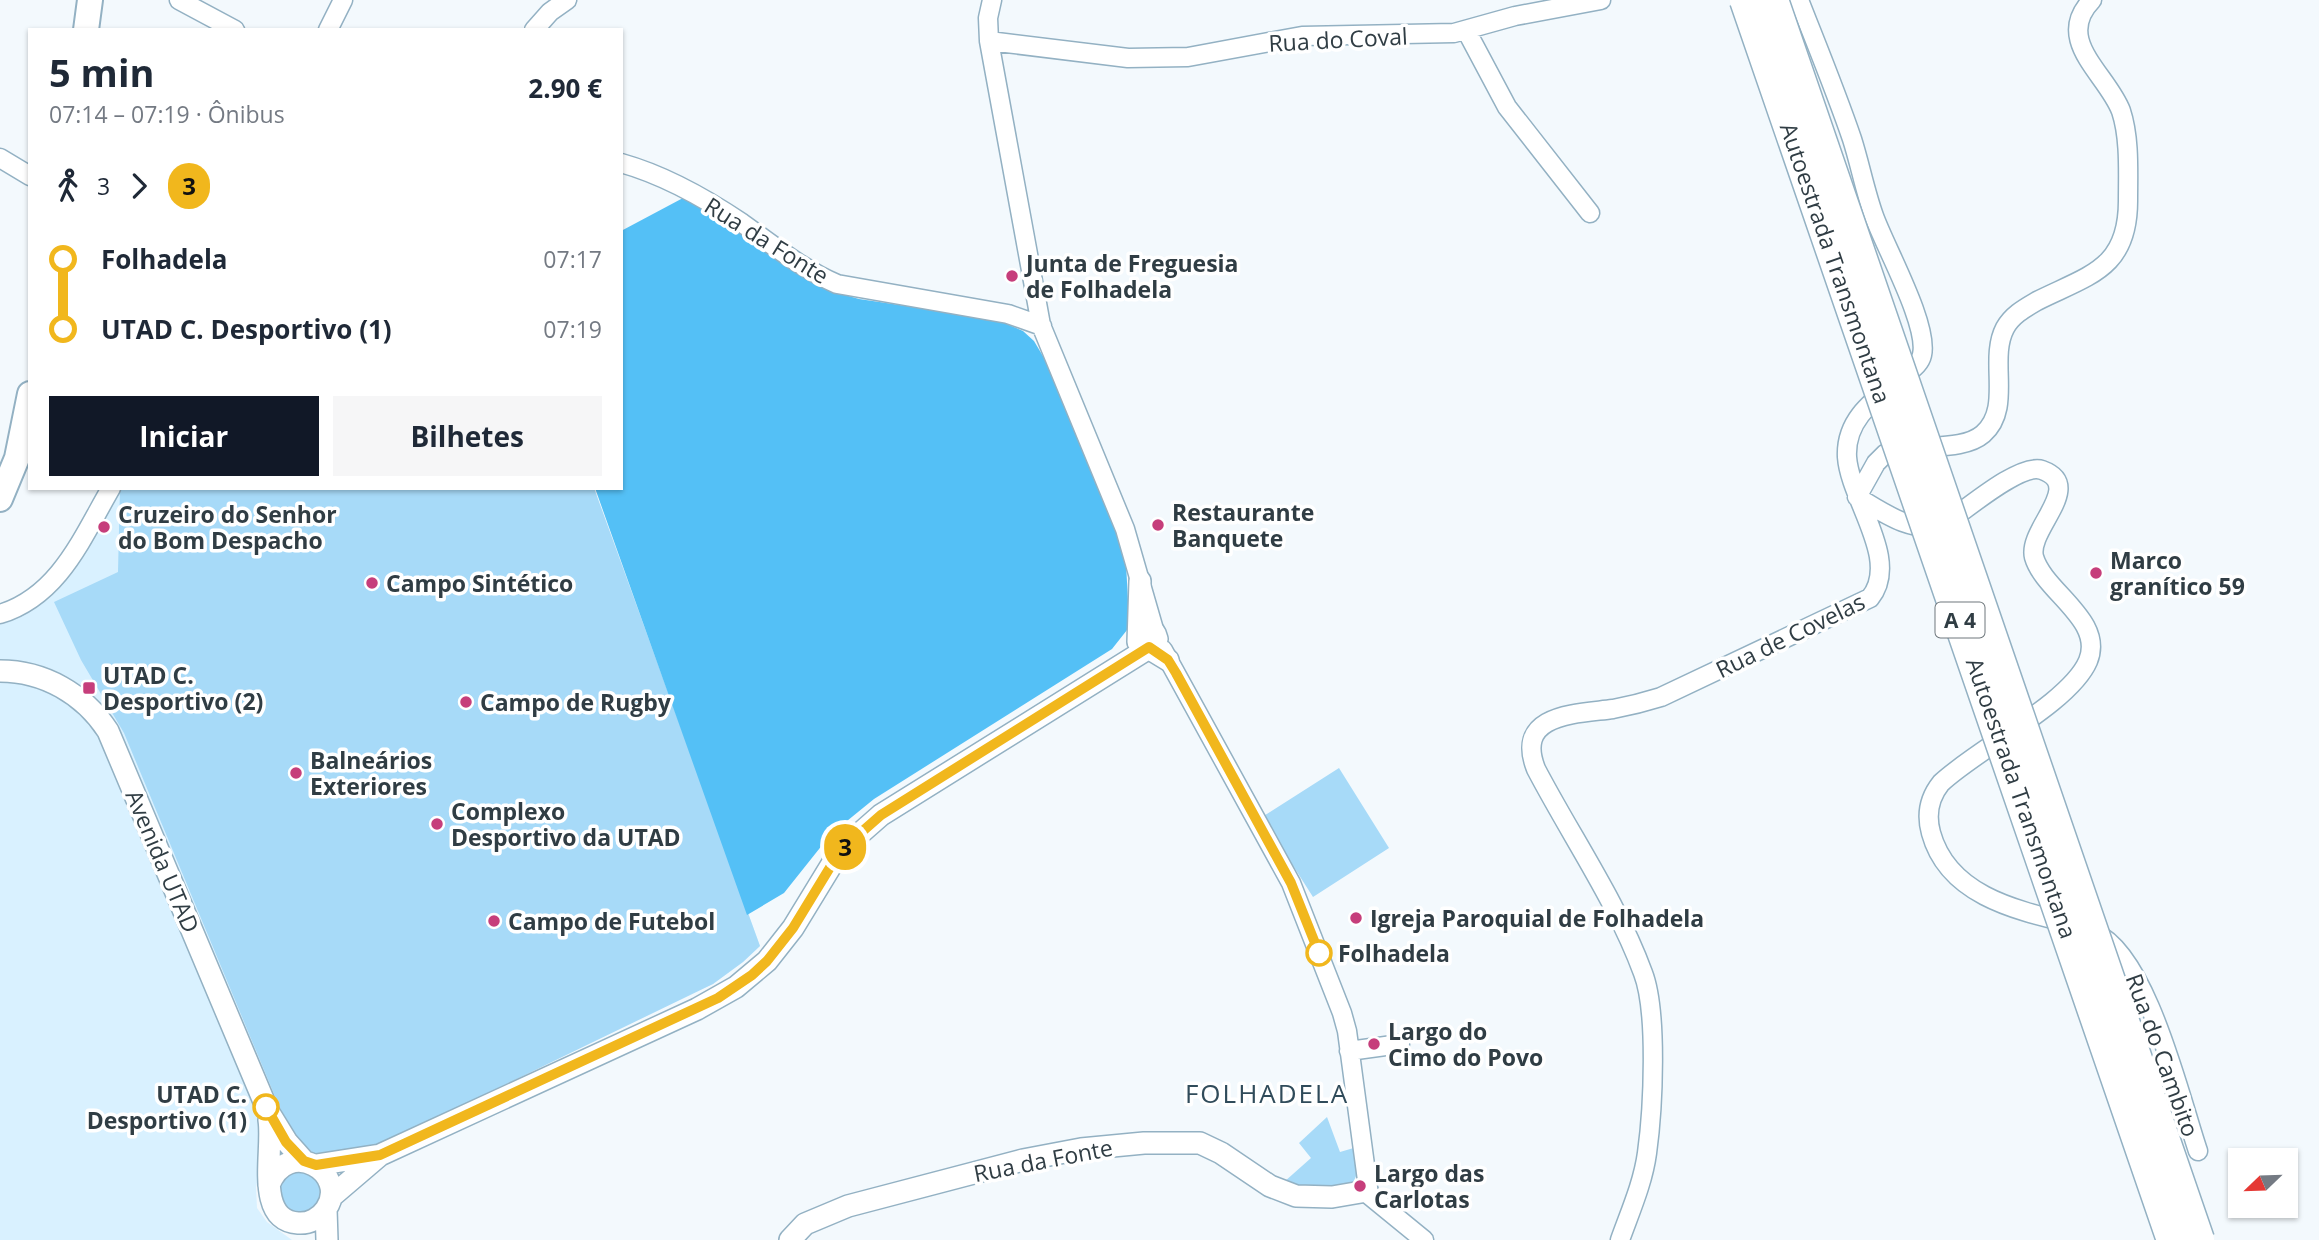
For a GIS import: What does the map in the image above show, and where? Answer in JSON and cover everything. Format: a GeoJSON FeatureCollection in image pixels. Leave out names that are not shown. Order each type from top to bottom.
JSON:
{"type":"FeatureCollection","features":[{"type":"Feature","properties":{"kind":"highway","name":"Autoestrada Transmontana"},"geometry":{"type":"LineString","coordinates":[[1745,0],[2173,1240]]}},
{"type":"Feature","properties":{"kind":"highway","name":"Autoestrada Transmontana"},"geometry":{"type":"LineString","coordinates":[[1772,0],[2198,1240]]}},
{"type":"Feature","properties":{"kind":"main road"},"geometry":{"type":"LineString","coordinates":[[86,28],[90,0]]}},
{"type":"Feature","properties":{"kind":"main road"},"geometry":{"type":"LineString","coordinates":[[0,499],[17,458],[28,404]]}},
{"type":"Feature","properties":{"kind":"street"},"geometry":{"type":"LineString","coordinates":[[179,0],[231,28]]}},
{"type":"Feature","properties":{"kind":"street"},"geometry":{"type":"LineString","coordinates":[[329,28],[343,0]]}},
{"type":"Feature","properties":{"kind":"street"},"geometry":{"type":"LineString","coordinates":[[536,28],[550,12],[567,0]]}},
{"type":"Feature","properties":{"kind":"street"},"geometry":{"type":"LineString","coordinates":[[992,0],[988,18],[989,41],[1042,326],[1125,529],[1140,581],[1150,638],[1168,660],[1291,883],[1319,953],[1344,1019],[1367,1191],[1371,1198],[1424,1240]]}},
{"type":"Feature","properties":{"kind":"street","name":"Rua do Coval"},"geometry":{"type":"LineString","coordinates":[[989,41],[1128,58],[1167,58],[1196,56],[1301,36],[1431,35],[1466,30],[1515,16],[1601,0]]}},
{"type":"Feature","properties":{"kind":"street","name":"Rua de Covelas"},"geometry":{"type":"LineString","coordinates":[[1620,1240],[1647,1153],[1653,1042],[1649,991],[1644,974],[1616,917],[1543,782],[1531,749],[1543,725],[1558,716],[1638,705],[1661,697],[1842,614],[1870,598],[1878,585],[1881,568],[1848,463],[1851,429],[1866,407],[1915,367],[1922,355],[1922,340],[1914,312],[1874,217],[1851,138],[1799,0]]}},
{"type":"Feature","properties":{"kind":"street"},"geometry":{"type":"LineString","coordinates":[[1857,497],[1876,463],[1885,454],[1966,442],[1983,434],[1996,415],[2000,343],[2010,321],[2031,305],[2101,270],[2118,250],[2128,209],[2125,131],[2118,105],[2079,42],[2080,20],[2092,0]]}},
{"type":"Feature","properties":{"kind":"street"},"geometry":{"type":"LineString","coordinates":[[1466,30],[1507,107],[1590,213]]}},
{"type":"Feature","properties":{"kind":"street"},"geometry":{"type":"LineString","coordinates":[[0,158],[28,175]]}},
{"type":"Feature","properties":{"kind":"street","name":"Rua da Fonte"},"geometry":{"type":"LineString","coordinates":[[623,164],[671,181],[740,222],[818,276],[837,284],[1008,314],[1042,326]]}},
{"type":"Feature","properties":{"kind":"street","name":"Rua do Cambito"},"geometry":{"type":"LineString","coordinates":[[1857,497],[1904,523],[1927,528],[1942,526],[2025,471],[2042,470],[2049,474],[2057,486],[2058,501],[2036,535],[2033,552],[2043,575],[2084,626],[2090,639],[2088,661],[2079,676],[2066,689],[1941,783],[1932,795],[1930,830],[1943,862],[1955,876],[1983,896],[2023,911],[2080,926],[2100,935],[2123,955],[2147,999],[2198,1151]]}},
{"type":"Feature","properties":{"kind":"street"},"geometry":{"type":"LineString","coordinates":[[0,614],[25,604],[51,585],[110,490]]}},
{"type":"Feature","properties":{"kind":"street"},"geometry":{"type":"LineString","coordinates":[[285,1220],[303,1223],[320,1216],[328,1203],[380,1155],[698,1009],[736,987],[780,946],[840,851],[866,827],[904,798],[1128,659],[1150,638]]}},
{"type":"Feature","properties":{"kind":"street","name":"Avenida UTAD"},"geometry":{"type":"LineString","coordinates":[[0,671],[24,673],[59,684],[80,699],[108,731],[268,1111],[286,1142],[328,1179],[328,1203]]}},
{"type":"Feature","properties":{"kind":"street"},"geometry":{"type":"LineString","coordinates":[[1349,1051],[1400,1044]]}},
{"type":"Feature","properties":{"kind":"street","name":"Avenida UTAD"},"geometry":{"type":"LineString","coordinates":[[268,1111],[271,1205],[304,1240]]}},
{"type":"Feature","properties":{"kind":"street","name":"Rua da Fonte"},"geometry":{"type":"LineString","coordinates":[[790,1240],[806,1224],[848,1206],[1023,1160],[1081,1149],[1131,1144],[1200,1143],[1221,1153],[1270,1186],[1296,1196],[1332,1197],[1367,1191]]}},
{"type":"Feature","properties":{"kind":"street"},"geometry":{"type":"LineString","coordinates":[[269,1185],[278,1169],[295,1161],[310,1163],[380,1155]]}},
{"type":"Feature","properties":{"kind":"street"},"geometry":{"type":"LineString","coordinates":[[327,1240],[328,1203]]}},
{"type":"Feature","properties":{"kind":"shaded area"},"geometry":{"type":"Polygon","coordinates":[[[683,198],[735,228],[796,273],[828,290],[859,299],[995,319],[1023,331],[1034,341],[1050,368],[1111,512],[1126,564],[1129,618],[1127,630],[1112,649],[874,799],[831,834],[784,893],[747,915],[596,490],[623,490],[623,230],[683,198]]]}},
{"type":"Feature","properties":{"kind":"shaded area","name":"Complexo Desportivo da UTAD"},"geometry":{"type":"Polygon","coordinates":[[[114,490],[595,490],[760,946],[713,984],[317,1157],[296,1137],[266,1151],[256,1187],[257,1208],[267,1222],[292,1240],[0,1240],[0,618],[24,609],[114,490]]]}},
{"type":"Feature","properties":{"kind":"shaded area","name":"Complexo Desportivo da UTAD"},"geometry":{"type":"Polygon","coordinates":[[[120,490],[595,490],[760,946],[713,984],[370,1150],[317,1157],[296,1136],[279,1106],[124,733],[81,660],[54,602],[118,572],[120,490]]]}},
{"type":"Feature","properties":{"kind":"shaded area"},"geometry":{"type":"Polygon","coordinates":[[[1339,768],[1389,848],[1313,897],[1262,817],[1339,768]]]}},
{"type":"Feature","properties":{"kind":"shaded area"},"geometry":{"type":"Polygon","coordinates":[[[1327,1117],[1340,1152],[1357,1147],[1357,1174],[1352,1185],[1318,1192],[1284,1182],[1311,1158],[1299,1143],[1327,1117]]]}},
{"type":"Feature","properties":{"kind":"shaded area"},"geometry":{"type":"Polygon","coordinates":[[[300,1171],[315,1177],[321,1192],[315,1207],[300,1213],[285,1207],[279,1192],[285,1177],[300,1171]]]}},
{"type":"Feature","properties":{"kind":"bus line","name":"3"},"geometry":{"type":"LineString","coordinates":[[266,1107],[286,1142],[304,1161],[316,1165],[380,1155],[698,1009],[736,987],[767,961],[793,928],[840,851],[881,815],[904,798],[1149,647],[1168,660],[1176,673],[1291,883],[1319,953]]}},
{"type":"Feature","properties":{"kind":"place","name":"Junta de Freguesia de Folhadela"},"geometry":{"type":"Point","coordinates":[1012,276]}},
{"type":"Feature","properties":{"kind":"place","name":"Restaurante Banquete"},"geometry":{"type":"Point","coordinates":[1158,525]}},
{"type":"Feature","properties":{"kind":"place","name":"Cruzeiro do Senhor do Bom Despacho"},"geometry":{"type":"Point","coordinates":[104,527]}},
{"type":"Feature","properties":{"kind":"place","name":"Marco granítico 59"},"geometry":{"type":"Point","coordinates":[2096,573]}},
{"type":"Feature","properties":{"kind":"place","name":"Campo Sintético"},"geometry":{"type":"Point","coordinates":[372,583]}},
{"type":"Feature","properties":{"kind":"place","name":"UTAD C. Desportivo (2)"},"geometry":{"type":"Point","coordinates":[89,688]}},
{"type":"Feature","properties":{"kind":"place","name":"Campo de Rugby"},"geometry":{"type":"Point","coordinates":[466,702]}},
{"type":"Feature","properties":{"kind":"place","name":"Balneários Exteriores"},"geometry":{"type":"Point","coordinates":[296,773]}},
{"type":"Feature","properties":{"kind":"place","name":"Complexo Desportivo da UTAD"},"geometry":{"type":"Point","coordinates":[437,824]}},
{"type":"Feature","properties":{"kind":"place","name":"Igreja Paroquial de Folhadela"},"geometry":{"type":"Point","coordinates":[1356,918]}},
{"type":"Feature","properties":{"kind":"place","name":"Campo de Futebol"},"geometry":{"type":"Point","coordinates":[494,921]}},
{"type":"Feature","properties":{"kind":"place","name":"Folhadela"},"geometry":{"type":"Point","coordinates":[1319,953]}},
{"type":"Feature","properties":{"kind":"place","name":"Largo do Cimo do Povo"},"geometry":{"type":"Point","coordinates":[1374,1044]}},
{"type":"Feature","properties":{"kind":"place","name":"UTAD C. Desportivo (1)"},"geometry":{"type":"Point","coordinates":[266,1107]}},
{"type":"Feature","properties":{"kind":"place","name":"Largo das Carlotas"},"geometry":{"type":"Point","coordinates":[1360,1186]}},
{"type":"Feature","properties":{"kind":"district","name":"FOLHADELA"},"geometry":{"type":"Point","coordinates":[1267,1093]}}]}
